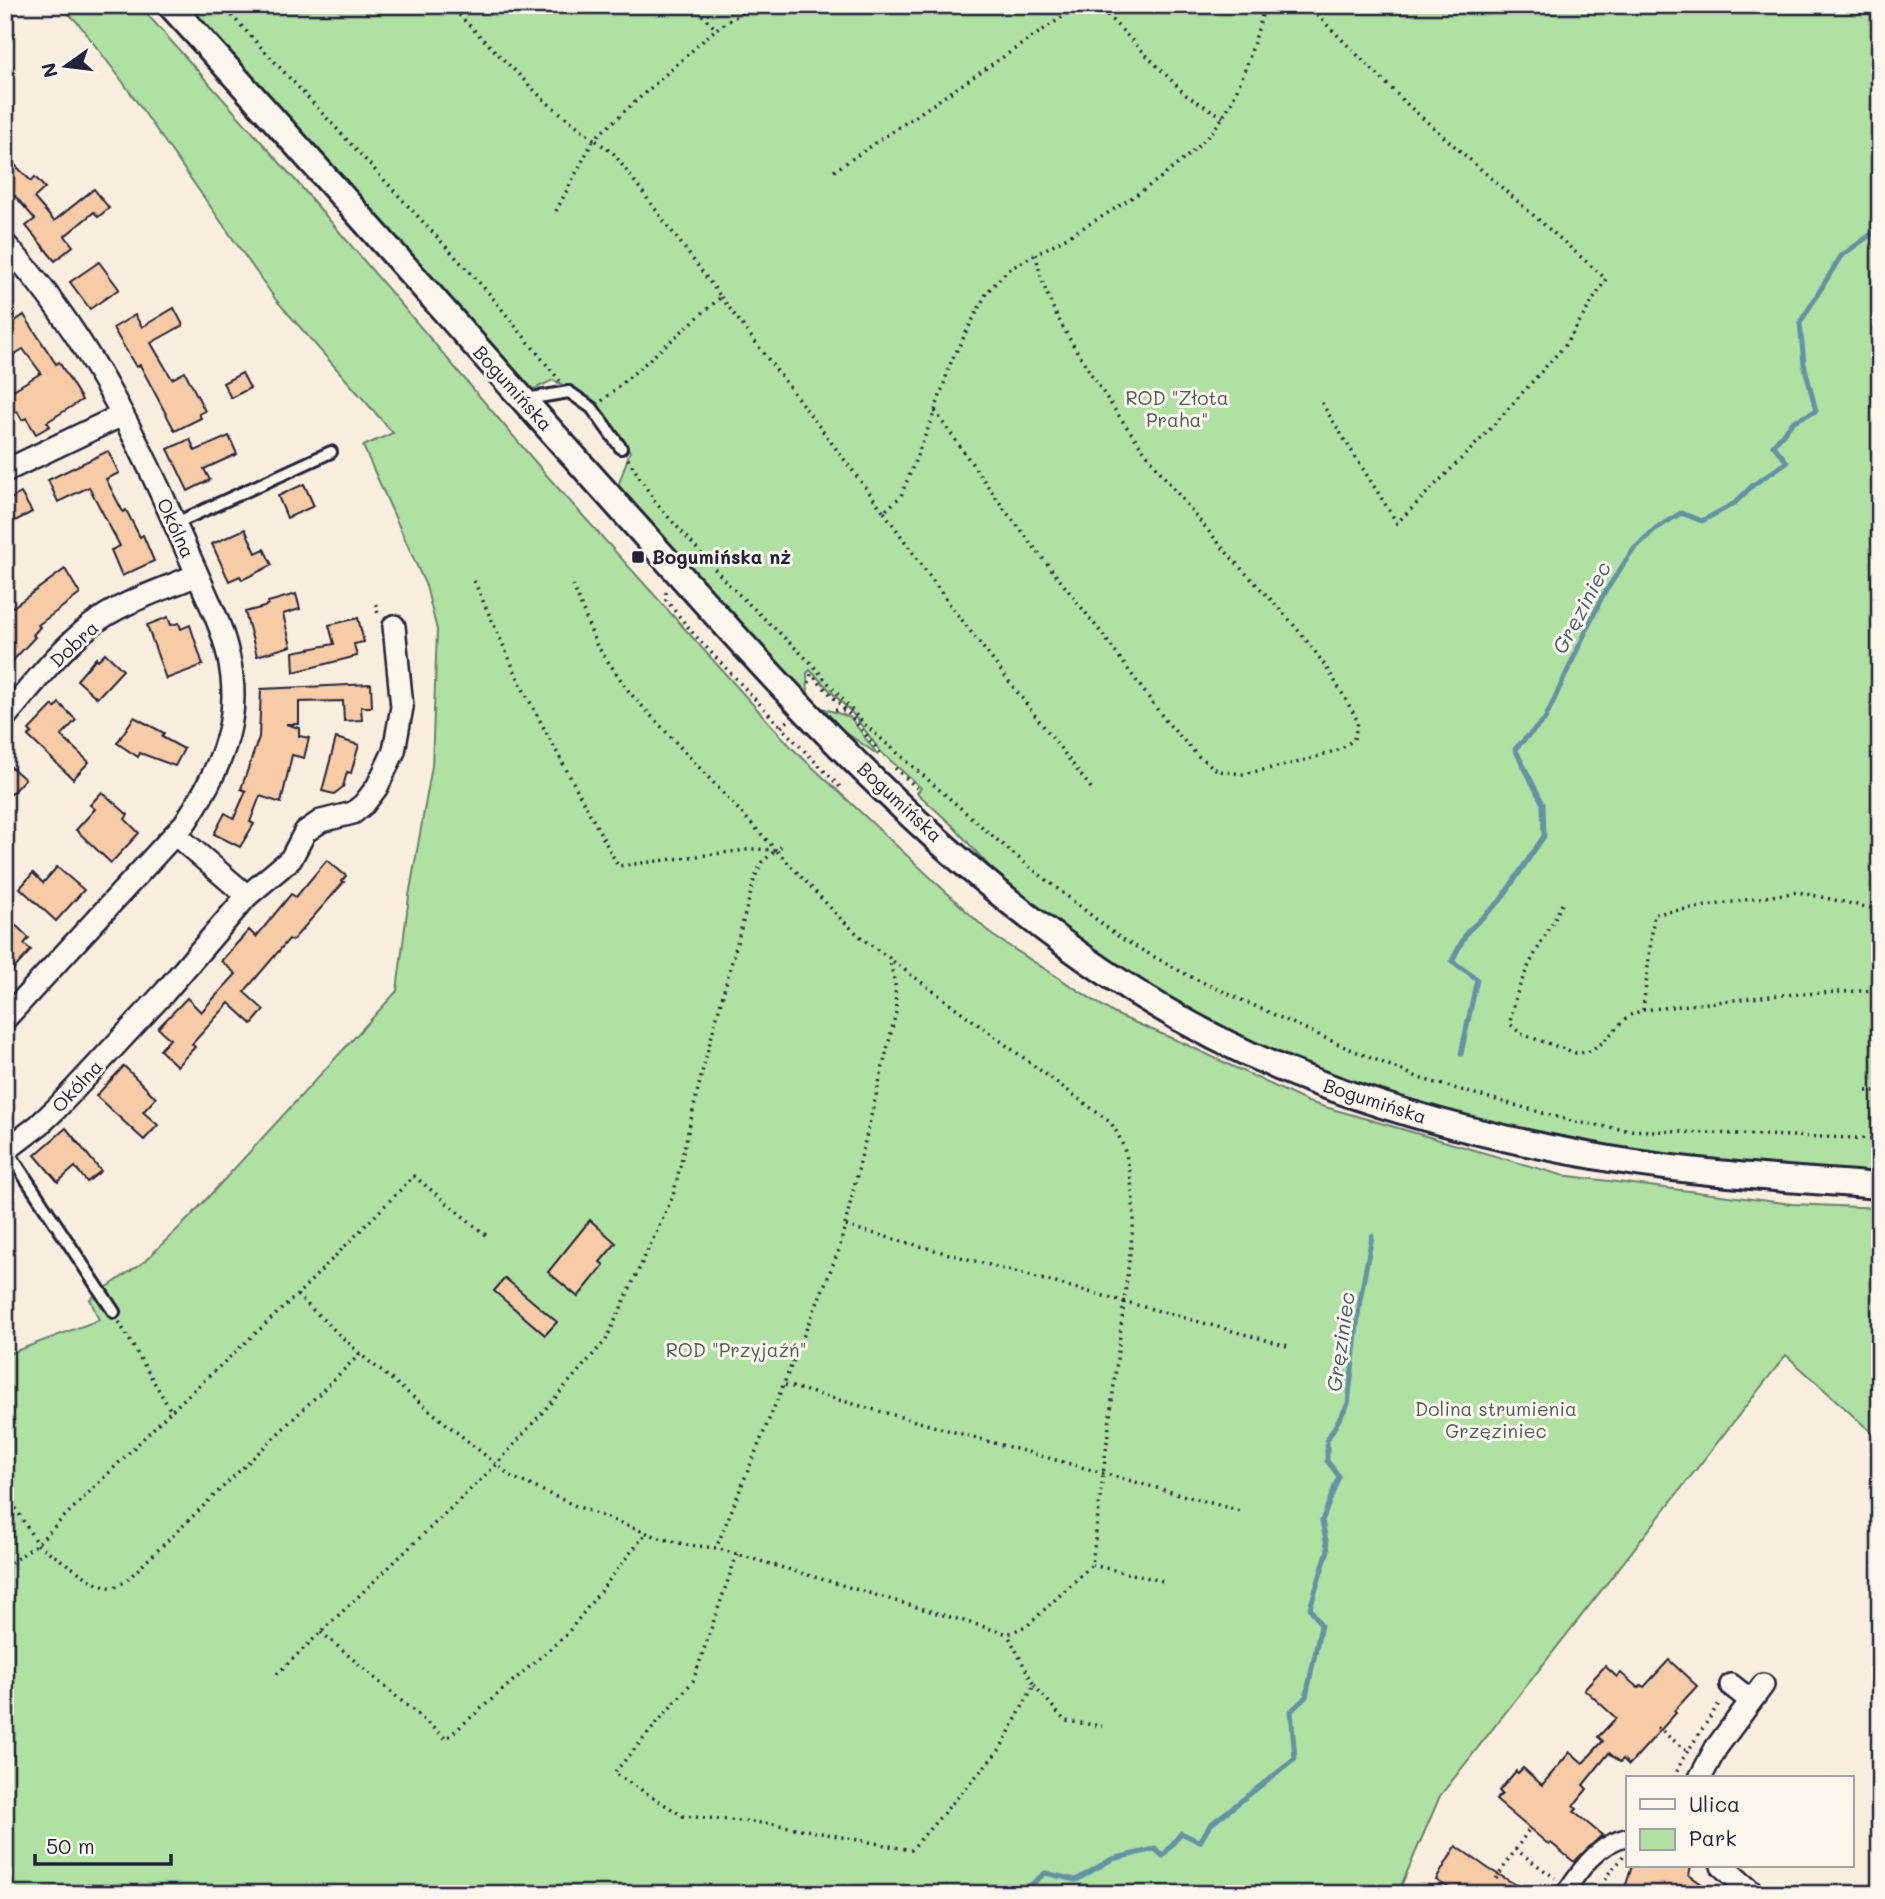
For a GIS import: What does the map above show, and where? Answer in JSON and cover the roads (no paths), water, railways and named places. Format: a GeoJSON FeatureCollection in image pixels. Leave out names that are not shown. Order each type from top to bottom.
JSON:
{"type":"FeatureCollection","features":[{"type":"Feature","properties":{"kind":"street","name":"Bogumińska"},"geometry":{"type":"LineString","coordinates":[[170,5],[771,675],[880,784],[1015,905],[1069,947],[1156,1005],[1215,1037],[1293,1074],[1376,1103],[1499,1137],[1612,1160],[1880,1186]]}},
{"type":"Feature","properties":{"kind":"street","name":"Okólna"},"geometry":{"type":"LineString","coordinates":[[5,244],[41,284],[78,335],[122,415],[197,575],[230,656],[234,708],[218,765],[197,806],[176,835],[5,1018]]}},
{"type":"Feature","properties":{"kind":"street"},"geometry":{"type":"LineString","coordinates":[[5,471],[122,415]]}},
{"type":"Feature","properties":{"kind":"street","name":"Dobra"},"geometry":{"type":"LineString","coordinates":[[5,717],[64,650],[91,625],[123,607],[197,575]]}},
{"type":"Feature","properties":{"kind":"street","name":"Okólna"},"geometry":{"type":"LineString","coordinates":[[6,1151],[57,1108],[164,993],[247,896],[291,859],[306,832],[321,821],[353,813],[369,799],[385,774],[398,737],[402,707],[394,626]]}},
{"type":"Feature","properties":{"kind":"street"},"geometry":{"type":"LineString","coordinates":[[176,835],[247,896]]}},
{"type":"Feature","properties":{"kind":"street"},"geometry":{"type":"LineString","coordinates":[[1704,1771],[1716,1748],[1756,1693],[1732,1686]]}},
{"type":"Feature","properties":{"kind":"street"},"geometry":{"type":"LineString","coordinates":[[1566,1890],[1599,1851],[1616,1840],[1626,1838]]}},
{"type":"Feature","properties":{"kind":"street"},"geometry":{"type":"LineString","coordinates":[[1724,1868],[1754,1894]]}},
{"type":"Feature","properties":{"kind":"lane"},"geometry":{"type":"LineString","coordinates":[[523,400],[569,392],[592,408],[621,448]]}},
{"type":"Feature","properties":{"kind":"lane"},"geometry":{"type":"LineString","coordinates":[[174,524],[331,452]]}},
{"type":"Feature","properties":{"kind":"lane"},"geometry":{"type":"LineString","coordinates":[[6,1151],[114,1312]]}},
{"type":"Feature","properties":{"kind":"waterway","name":"Gręziniec"},"geometry":{"type":"LineString","coordinates":[[1461,1054],[1477,979],[1452,961],[1467,932],[1500,901],[1544,836],[1543,804],[1515,749],[1545,719],[1602,597],[1632,551],[1655,529],[1681,513],[1702,521],[1735,503],[1753,485],[1787,462],[1773,445],[1794,421],[1816,411],[1804,364],[1800,323],[1841,256],[1880,228]]}},
{"type":"Feature","properties":{"kind":"waterway","name":"Gręziniec"},"geometry":{"type":"LineString","coordinates":[[1020,1894],[1045,1873],[1076,1880],[1112,1859],[1155,1849],[1163,1856],[1181,1833],[1200,1842],[1210,1825],[1295,1759],[1291,1711],[1306,1697],[1321,1625],[1310,1608],[1328,1550],[1322,1521],[1339,1476],[1327,1461],[1327,1440],[1348,1404],[1360,1300],[1372,1236]]}},
{"type":"Feature","properties":{"kind":"place","name":"Bogumińska nż"},"geometry":{"type":"Point","coordinates":[638,557]}},
{"type":"Feature","properties":{"kind":"park label","name":"ROD \"Złota Praha\""},"geometry":{"type":"Point","coordinates":[1177,409]}},
{"type":"Feature","properties":{"kind":"park label","name":"ROD \"Przyjaźń\""},"geometry":{"type":"Point","coordinates":[736,1350]}},
{"type":"Feature","properties":{"kind":"park label","name":"Dolina strumienia Grzęziniec"},"geometry":{"type":"Point","coordinates":[1496,1420]}}]}
